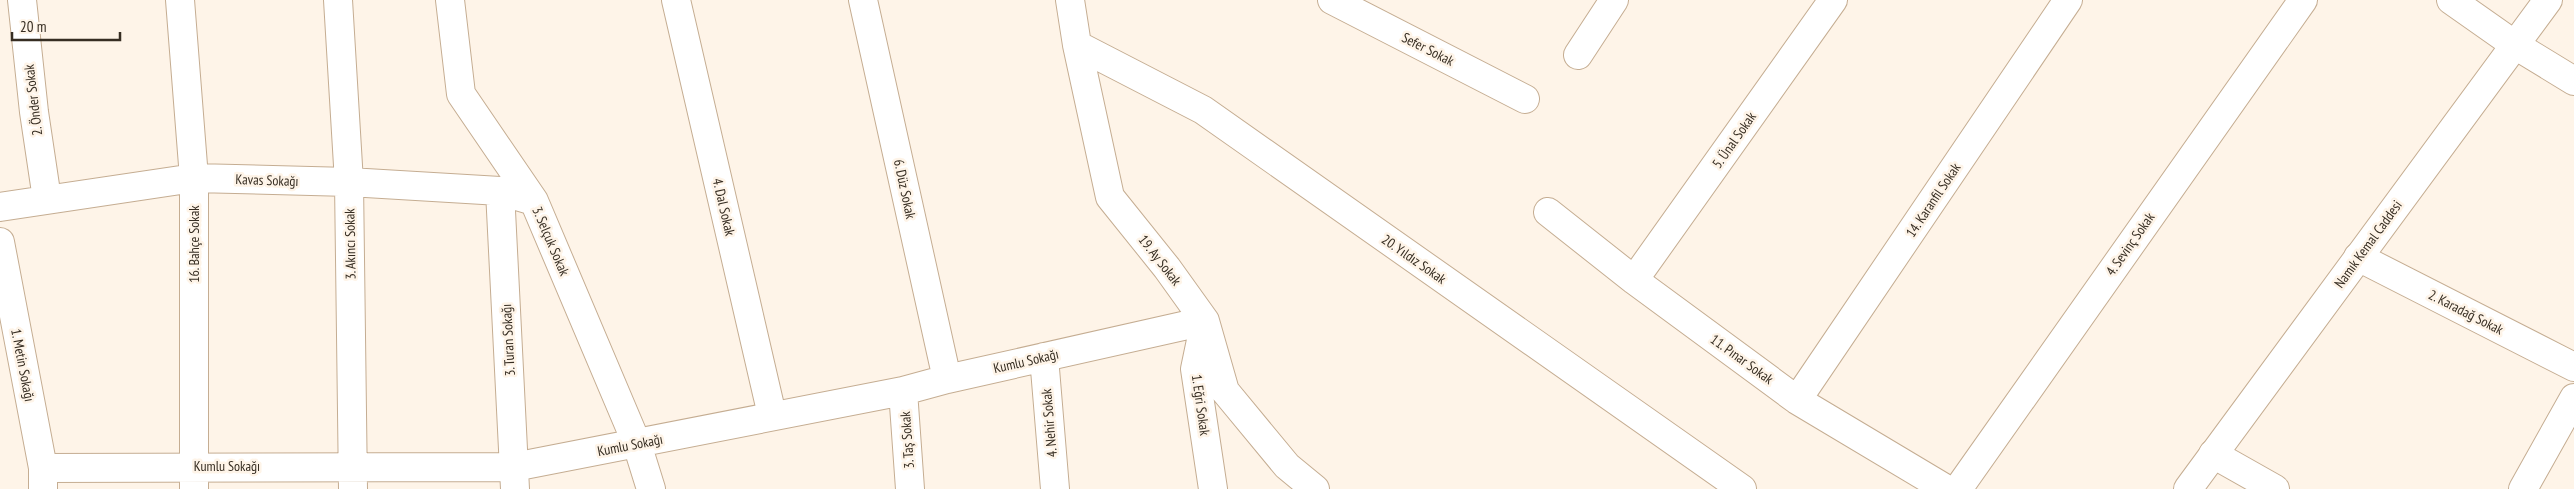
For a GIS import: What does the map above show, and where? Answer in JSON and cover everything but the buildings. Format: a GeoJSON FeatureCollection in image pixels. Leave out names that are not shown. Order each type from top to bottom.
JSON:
{"type":"FeatureCollection","features":[{"type":"Feature","properties":{"kind":"street","name":"2. Önder Sokak"},"geometry":{"type":"LineString","coordinates":[[22,0],[34,112],[47,199]]}},
{"type":"Feature","properties":{"kind":"street","name":"16. Bahçe Sokak"},"geometry":{"type":"LineString","coordinates":[[180,0],[194,178],[193,478]]}},
{"type":"Feature","properties":{"kind":"street","name":"3. Akıncı Sokak"},"geometry":{"type":"LineString","coordinates":[[338,0],[349,182],[353,478]]}},
{"type":"Feature","properties":{"kind":"street","name":"3. Selçuk Sokak"},"geometry":{"type":"LineString","coordinates":[[450,0],[460,94],[534,201],[637,444],[651,489]]}},
{"type":"Feature","properties":{"kind":"street","name":"4. Dal Sokak"},"geometry":{"type":"LineString","coordinates":[[676,0],[772,415]]}},
{"type":"Feature","properties":{"kind":"street","name":"6. Düz Sokak"},"geometry":{"type":"LineString","coordinates":[[864,0],[947,379]]}},
{"type":"Feature","properties":{"kind":"street","name":"19. Ay Sokak"},"geometry":{"type":"LineString","coordinates":[[1070,0],[1077,45],[1110,197],[1167,268],[1205,321],[1225,391],[1287,466],[1315,489]]}},
{"type":"Feature","properties":{"kind":"street","name":"Sefer Sokak"},"geometry":{"type":"LineString","coordinates":[[1332,0],[1525,99]]}},
{"type":"Feature","properties":{"kind":"street"},"geometry":{"type":"LineString","coordinates":[[1578,55],[1614,0]]}},
{"type":"Feature","properties":{"kind":"street","name":"5. Ünal Sokak"},"geometry":{"type":"LineString","coordinates":[[1634,280],[1833,0]]}},
{"type":"Feature","properties":{"kind":"street","name":"14. Karanfil Sokak"},"geometry":{"type":"LineString","coordinates":[[1798,400],[2068,0]]}},
{"type":"Feature","properties":{"kind":"street","name":"4. Sevinç Sokak"},"geometry":{"type":"LineString","coordinates":[[1958,489],[2303,0]]}},
{"type":"Feature","properties":{"kind":"street"},"geometry":{"type":"LineString","coordinates":[[2451,0],[2515,45],[2574,80]]}},
{"type":"Feature","properties":{"kind":"street","name":"Namık Kemal Caddesi"},"geometry":{"type":"LineString","coordinates":[[2188,489],[2548,0]]}},
{"type":"Feature","properties":{"kind":"street","name":"20. Yıldız Sokak"},"geometry":{"type":"LineString","coordinates":[[1077,45],[1204,110],[1742,489]]}},
{"type":"Feature","properties":{"kind":"street","name":"Kavas Sokağı"},"geometry":{"type":"LineString","coordinates":[[0,207],[194,178],[349,182],[500,190],[534,201]]}},
{"type":"Feature","properties":{"kind":"street","name":"3. Turan Sokağı"},"geometry":{"type":"LineString","coordinates":[[500,190],[515,478]]}},
{"type":"Feature","properties":{"kind":"street","name":"11. Pınar Sokak"},"geometry":{"type":"LineString","coordinates":[[1548,212],[1634,280],[1798,400],[1946,489]]}},
{"type":"Feature","properties":{"kind":"street","name":"1. Metin Sokağı"},"geometry":{"type":"LineString","coordinates":[[0,242],[43,479]]}},
{"type":"Feature","properties":{"kind":"street","name":"2. Karadağ Sokak"},"geometry":{"type":"LineString","coordinates":[[2358,257],[2574,367]]}},
{"type":"Feature","properties":{"kind":"street","name":"Kumlu Sokağı"},"geometry":{"type":"LineString","coordinates":[[43,479],[515,478],[637,444],[772,415],[903,391],[1044,356],[1205,321]]}},
{"type":"Feature","properties":{"kind":"street","name":"1. Eğri Sokak"},"geometry":{"type":"LineString","coordinates":[[1205,321],[1195,369],[1213,489]]}},
{"type":"Feature","properties":{"kind":"street","name":"4. Nehir Sokak"},"geometry":{"type":"LineString","coordinates":[[1044,356],[1055,489]]}},
{"type":"Feature","properties":{"kind":"street","name":"3. Taş Sokak"},"geometry":{"type":"LineString","coordinates":[[903,391],[910,489]]}},
{"type":"Feature","properties":{"kind":"street"},"geometry":{"type":"LineString","coordinates":[[2522,489],[2574,398]]}},
{"type":"Feature","properties":{"kind":"street"},"geometry":{"type":"LineString","coordinates":[[2214,454],[2275,489]]}}]}
